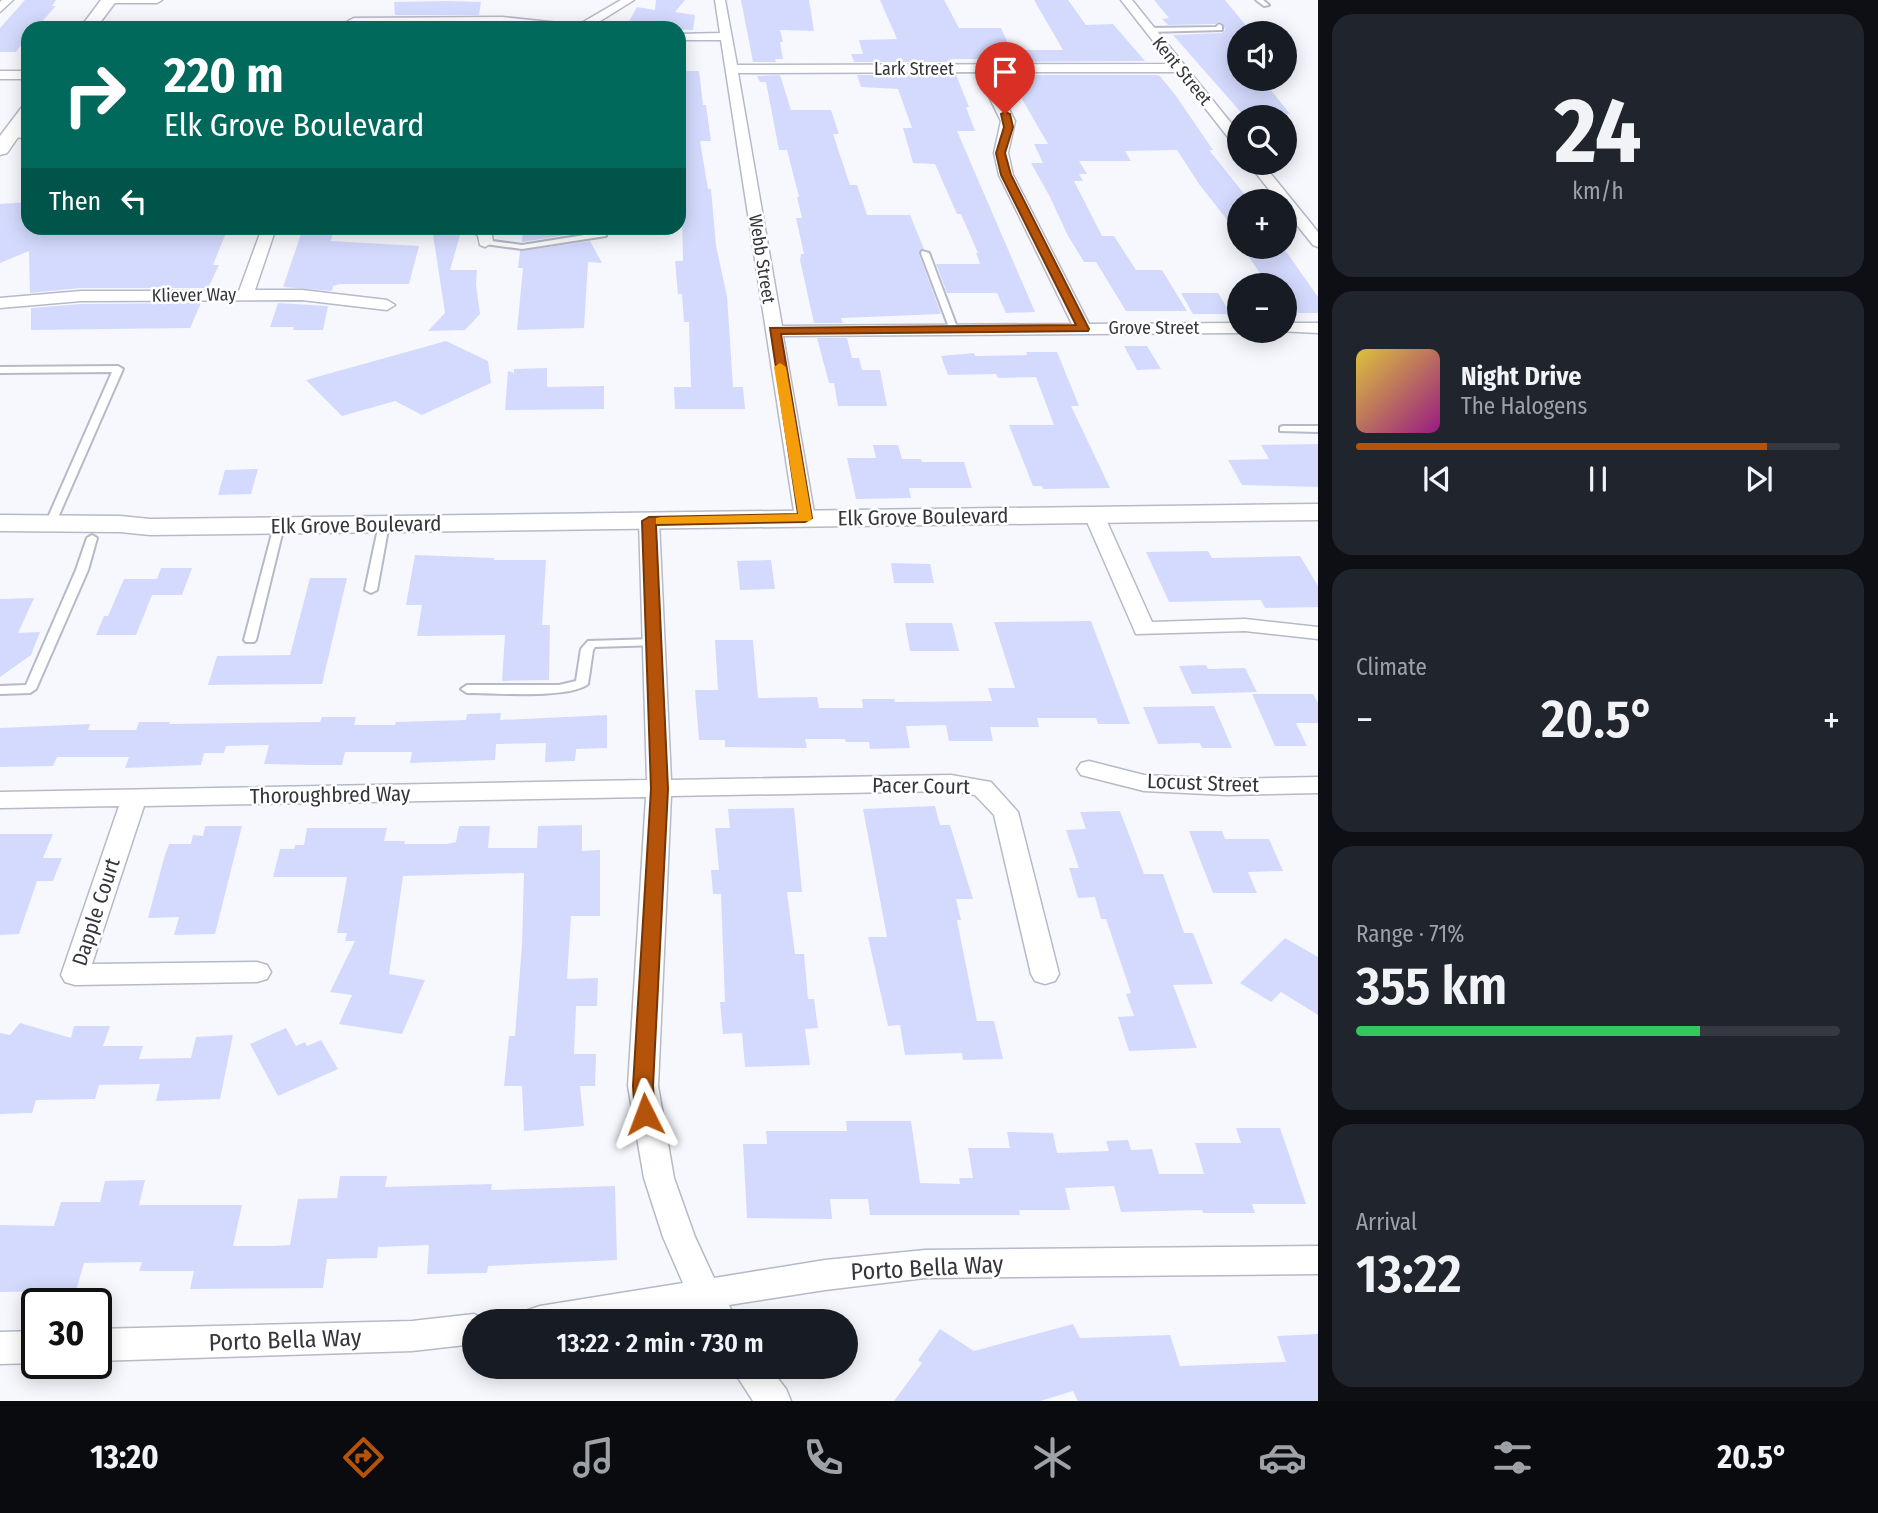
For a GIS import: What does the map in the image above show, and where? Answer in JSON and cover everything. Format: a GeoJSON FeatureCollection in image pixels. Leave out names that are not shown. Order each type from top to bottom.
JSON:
{"type":"FeatureCollection","features":[{"type":"Feature","properties":{"kind":"main road"},"geometry":{"type":"LineString","coordinates":[[93,21],[109,0]]}},
{"type":"Feature","properties":{"kind":"main road","name":"Elk Grove Boulevard"},"geometry":{"type":"LineString","coordinates":[[0,523],[51,522],[150,527],[279,526],[1318,512]]}},
{"type":"Feature","properties":{"kind":"main road","name":"Elk Grove Boulevard"},"geometry":{"type":"LineString","coordinates":[[0,540],[92,538],[150,527]]}},
{"type":"Feature","properties":{"kind":"street"},"geometry":{"type":"LineString","coordinates":[[0,9],[8,0]]}},
{"type":"Feature","properties":{"kind":"street"},"geometry":{"type":"LineString","coordinates":[[109,0],[157,0]]}},
{"type":"Feature","properties":{"kind":"street"},"geometry":{"type":"LineString","coordinates":[[593,21],[629,0]]}},
{"type":"Feature","properties":{"kind":"street","name":"Webb Street"},"geometry":{"type":"LineString","coordinates":[[720,0],[805,518]]}},
{"type":"Feature","properties":{"kind":"street","name":"Kent Street"},"geometry":{"type":"LineString","coordinates":[[1126,0],[1227,127]]}},
{"type":"Feature","properties":{"kind":"street"},"geometry":{"type":"LineString","coordinates":[[355,21],[511,21]]}},
{"type":"Feature","properties":{"kind":"street"},"geometry":{"type":"LineString","coordinates":[[686,37],[726,36]]}},
{"type":"Feature","properties":{"kind":"street","name":"Lark Street"},"geometry":{"type":"LineString","coordinates":[[731,69],[1180,68]]}},
{"type":"Feature","properties":{"kind":"street"},"geometry":{"type":"LineString","coordinates":[[982,69],[1008,121],[1000,153],[1006,175],[1083,329]]}},
{"type":"Feature","properties":{"kind":"street"},"geometry":{"type":"LineString","coordinates":[[0,75],[21,75]]}},
{"type":"Feature","properties":{"kind":"street"},"geometry":{"type":"LineString","coordinates":[[1266,175],[1312,227],[1318,242]]}},
{"type":"Feature","properties":{"kind":"street"},"geometry":{"type":"LineString","coordinates":[[246,294],[267,235]]}},
{"type":"Feature","properties":{"kind":"street"},"geometry":{"type":"LineString","coordinates":[[485,235],[485,242]]}},
{"type":"Feature","properties":{"kind":"street","name":"Kliever Way"},"geometry":{"type":"LineString","coordinates":[[0,303],[81,296],[246,294],[302,295],[387,305]]}},
{"type":"Feature","properties":{"kind":"street","name":"Grove Street"},"geometry":{"type":"LineString","coordinates":[[774,331],[1227,328]]}},
{"type":"Feature","properties":{"kind":"street"},"geometry":{"type":"LineString","coordinates":[[1297,328],[1318,328]]}},
{"type":"Feature","properties":{"kind":"street"},"geometry":{"type":"LineString","coordinates":[[1094,515],[1144,629],[1245,625],[1318,633]]}},
{"type":"Feature","properties":{"kind":"street"},"geometry":{"type":"LineString","coordinates":[[649,521],[659,789],[643,1086],[645,1114],[656,1172],[676,1232],[712,1308]]}},
{"type":"Feature","properties":{"kind":"street","name":"Locust Street"},"geometry":{"type":"LineString","coordinates":[[1089,769],[1144,783],[1227,787],[1318,785]]}},
{"type":"Feature","properties":{"kind":"street","name":"Pacer Court"},"geometry":{"type":"LineString","coordinates":[[659,789],[951,783],[982,788],[1006,812],[1045,974]]}},
{"type":"Feature","properties":{"kind":"street","name":"Thoroughbred Way"},"geometry":{"type":"LineString","coordinates":[[0,800],[659,789]]}},
{"type":"Feature","properties":{"kind":"street","name":"Dapple Court"},"geometry":{"type":"LineString","coordinates":[[134,798],[75,975],[257,972]]}},
{"type":"Feature","properties":{"kind":"street","name":"Porto Bella Way"},"geometry":{"type":"LineString","coordinates":[[712,1308],[825,1275],[925,1264],[1318,1260]]}},
{"type":"Feature","properties":{"kind":"street","name":"Porto Bella Way"},"geometry":{"type":"LineString","coordinates":[[112,1345],[412,1336],[462,1330]]}},
{"type":"Feature","properties":{"kind":"street"},"geometry":{"type":"LineString","coordinates":[[0,1348],[21,1347]]}},
{"type":"Feature","properties":{"kind":"street"},"geometry":{"type":"LineString","coordinates":[[757,1379],[774,1401]]}},
{"type":"Feature","properties":{"kind":"lane"},"geometry":{"type":"LineString","coordinates":[[1259,0],[1266,5]]}},
{"type":"Feature","properties":{"kind":"lane"},"geometry":{"type":"LineString","coordinates":[[1149,30],[1220,29],[1219,26]]}},
{"type":"Feature","properties":{"kind":"lane"},"geometry":{"type":"LineString","coordinates":[[485,242],[522,247],[597,235]]}},
{"type":"Feature","properties":{"kind":"lane"},"geometry":{"type":"LineString","coordinates":[[925,253],[954,330]]}},
{"type":"Feature","properties":{"kind":"lane"},"geometry":{"type":"LineString","coordinates":[[0,370],[118,369],[51,522]]}},
{"type":"Feature","properties":{"kind":"lane"},"geometry":{"type":"LineString","coordinates":[[1283,429],[1318,429]]}},
{"type":"Feature","properties":{"kind":"lane"},"geometry":{"type":"LineString","coordinates":[[371,590],[384,524]]}},
{"type":"Feature","properties":{"kind":"lane"},"geometry":{"type":"LineString","coordinates":[[250,640],[279,526]]}},
{"type":"Feature","properties":{"kind":"lane"},"geometry":{"type":"LineString","coordinates":[[0,690],[30,689],[82,570],[92,538]]}},
{"type":"Feature","properties":{"kind":"lane"},"geometry":{"type":"LineString","coordinates":[[467,690],[559,690],[582,684],[587,649],[592,644],[654,643]]}},
{"type":"Feature","properties":{"kind":"building"},"geometry":{"type":"Polygon","coordinates":[[[25,0],[56,0],[52,6],[56,6],[42,21],[21,21],[21,45],[16,52],[0,52],[0,28],[25,0]]]}},
{"type":"Feature","properties":{"kind":"building"},"geometry":{"type":"Polygon","coordinates":[[[656,0],[685,0],[675,12],[695,15],[693,30],[686,30],[686,21],[629,21],[637,7],[655,10],[656,0]]]}},
{"type":"Feature","properties":{"kind":"building"},"geometry":{"type":"Polygon","coordinates":[[[741,0],[809,0],[814,31],[780,30],[783,59],[775,59],[776,62],[753,62],[741,0]]]}},
{"type":"Feature","properties":{"kind":"building"},"geometry":{"type":"Polygon","coordinates":[[[880,0],[944,0],[959,28],[1001,28],[1011,50],[1063,50],[1034,0],[1068,0],[1086,25],[1113,24],[1145,61],[1000,62],[999,59],[950,59],[951,62],[854,62],[851,54],[863,54],[859,40],[897,39],[880,0]]]}},
{"type":"Feature","properties":{"kind":"building"},"geometry":{"type":"Polygon","coordinates":[[[1154,0],[1225,0],[1242,21],[1227,21],[1227,91],[1272,91],[1283,105],[1234,105],[1173,35],[1222,33],[1225,30],[1223,24],[1219,21],[1215,24],[1168,25],[1162,19],[1169,18],[1154,0]]]}},
{"type":"Feature","properties":{"kind":"building"},"geometry":{"type":"Polygon","coordinates":[[[394,2],[481,2],[479,15],[395,15],[394,2]]]}},
{"type":"Feature","properties":{"kind":"building"},"geometry":{"type":"Polygon","coordinates":[[[686,71],[699,71],[711,141],[700,141],[708,189],[711,189],[716,246],[727,296],[733,387],[743,387],[745,409],[675,409],[674,387],[691,387],[689,322],[684,322],[682,294],[678,294],[675,261],[683,261],[682,235],[686,235],[686,71]]]}},
{"type":"Feature","properties":{"kind":"building"},"geometry":{"type":"Polygon","coordinates":[[[780,75],[791,110],[831,110],[839,134],[833,134],[850,185],[857,185],[867,215],[910,215],[924,249],[921,249],[919,254],[941,314],[841,318],[843,323],[814,323],[800,260],[801,254],[804,254],[796,218],[802,218],[799,197],[787,150],[779,150],[766,82],[760,82],[757,76],[780,75]]]}},
{"type":"Feature","properties":{"kind":"building"},"geometry":{"type":"Polygon","coordinates":[[[857,75],[956,75],[975,131],[957,131],[1035,312],[1006,313],[997,293],[947,293],[936,264],[980,264],[978,253],[935,164],[913,163],[903,128],[912,128],[898,89],[861,87],[857,75]]]}},
{"type":"Feature","properties":{"kind":"building"},"geometry":{"type":"Polygon","coordinates":[[[1008,75],[1160,76],[1213,150],[1209,150],[1240,189],[1227,189],[1227,220],[1177,150],[1125,151],[1131,161],[1079,161],[1087,174],[1079,174],[1083,181],[1074,181],[1102,236],[1114,236],[1136,270],[1162,270],[1187,311],[1126,311],[1096,262],[1084,262],[1031,163],[1043,163],[1034,144],[1048,144],[1008,75]]]}},
{"type":"Feature","properties":{"kind":"building"},"geometry":{"type":"Polygon","coordinates":[[[21,202],[21,235],[225,235],[213,265],[219,265],[208,288],[81,288],[30,293],[29,251],[0,263],[0,204],[21,202]]]}},
{"type":"Feature","properties":{"kind":"building"},"geometry":{"type":"Polygon","coordinates":[[[301,235],[332,235],[331,241],[419,246],[409,284],[340,284],[333,286],[332,291],[283,287],[301,235]]]}},
{"type":"Feature","properties":{"kind":"building"},"geometry":{"type":"Polygon","coordinates":[[[433,235],[460,235],[450,270],[477,270],[480,314],[465,330],[428,331],[445,313],[433,235]]]}},
{"type":"Feature","properties":{"kind":"building"},"geometry":{"type":"Polygon","coordinates":[[[522,235],[566,235],[522,242],[522,235]]]}},
{"type":"Feature","properties":{"kind":"building"},"geometry":{"type":"Polygon","coordinates":[[[590,241],[602,263],[588,262],[584,328],[517,330],[523,268],[518,268],[520,251],[590,241]]]}},
{"type":"Feature","properties":{"kind":"building"},"geometry":{"type":"Polygon","coordinates":[[[1250,259],[1291,259],[1318,297],[1318,313],[1297,312],[1297,273],[1260,273],[1250,259]]]}},
{"type":"Feature","properties":{"kind":"building"},"geometry":{"type":"Polygon","coordinates":[[[1181,293],[1218,293],[1227,308],[1227,314],[1193,314],[1181,293]]]}},
{"type":"Feature","properties":{"kind":"building"},"geometry":{"type":"Polygon","coordinates":[[[201,303],[190,328],[31,330],[31,308],[81,304],[201,303]]]}},
{"type":"Feature","properties":{"kind":"building"},"geometry":{"type":"Polygon","coordinates":[[[278,303],[328,306],[323,330],[270,327],[278,303]]]}},
{"type":"Feature","properties":{"kind":"building"},"geometry":{"type":"Polygon","coordinates":[[[817,338],[847,338],[852,358],[859,358],[862,370],[880,370],[887,406],[838,406],[834,383],[829,383],[817,338]]]}},
{"type":"Feature","properties":{"kind":"building"},"geometry":{"type":"Polygon","coordinates":[[[446,341],[488,361],[491,383],[422,415],[395,401],[342,416],[306,380],[446,341]]]}},
{"type":"Feature","properties":{"kind":"building"},"geometry":{"type":"Polygon","coordinates":[[[1124,346],[1147,346],[1161,369],[1137,370],[1124,346]]]}},
{"type":"Feature","properties":{"kind":"building"},"geometry":{"type":"Polygon","coordinates":[[[1026,352],[1057,352],[1079,406],[1071,406],[1110,488],[1043,489],[1042,486],[1033,486],[1009,425],[1054,425],[1036,377],[948,375],[941,356],[974,353],[975,356],[1027,355],[1026,352]]]}},
{"type":"Feature","properties":{"kind":"building"},"geometry":{"type":"Polygon","coordinates":[[[547,368],[547,387],[604,386],[604,409],[505,410],[508,371],[514,373],[514,369],[547,368]]]}},
{"type":"Feature","properties":{"kind":"building"},"geometry":{"type":"Polygon","coordinates":[[[1318,444],[1318,487],[1242,485],[1228,460],[1269,459],[1261,445],[1318,444]]]}},
{"type":"Feature","properties":{"kind":"building"},"geometry":{"type":"Polygon","coordinates":[[[873,445],[898,445],[902,459],[964,462],[972,488],[909,488],[911,498],[856,499],[847,458],[876,458],[873,445]]]}},
{"type":"Feature","properties":{"kind":"building"},"geometry":{"type":"Polygon","coordinates":[[[258,469],[251,494],[218,495],[225,470],[258,469]]]}},
{"type":"Feature","properties":{"kind":"building"},"geometry":{"type":"Polygon","coordinates":[[[1208,551],[1212,558],[1300,556],[1318,586],[1318,607],[1265,608],[1261,600],[1169,602],[1146,552],[1208,551]]]}},
{"type":"Feature","properties":{"kind":"building"},"geometry":{"type":"Polygon","coordinates":[[[415,555],[546,560],[542,625],[550,625],[549,680],[502,681],[505,635],[417,636],[422,605],[406,605],[415,555]]]}},
{"type":"Feature","properties":{"kind":"building"},"geometry":{"type":"Polygon","coordinates":[[[771,560],[775,589],[740,590],[737,561],[771,560]]]}},
{"type":"Feature","properties":{"kind":"building"},"geometry":{"type":"Polygon","coordinates":[[[891,563],[930,564],[934,583],[894,583],[891,563]]]}},
{"type":"Feature","properties":{"kind":"building"},"geometry":{"type":"Polygon","coordinates":[[[161,568],[192,568],[182,595],[152,595],[136,635],[96,635],[104,616],[108,616],[124,579],[157,579],[161,568]]]}},
{"type":"Feature","properties":{"kind":"building"},"geometry":{"type":"Polygon","coordinates":[[[310,578],[347,578],[322,684],[208,685],[217,656],[290,655],[310,578]]]}},
{"type":"Feature","properties":{"kind":"building"},"geometry":{"type":"Polygon","coordinates":[[[34,598],[18,633],[40,632],[31,655],[0,677],[0,599],[34,598]]]}},
{"type":"Feature","properties":{"kind":"building"},"geometry":{"type":"Polygon","coordinates":[[[1091,621],[1130,724],[1098,724],[1096,718],[1037,718],[1039,727],[990,727],[993,741],[949,741],[946,725],[906,726],[910,748],[870,749],[869,742],[846,742],[845,739],[805,739],[807,748],[725,747],[725,740],[699,740],[695,690],[718,690],[715,640],[753,640],[758,698],[817,697],[819,708],[863,708],[862,699],[894,699],[895,702],[992,701],[988,688],[1015,688],[994,622],[1091,621]]]}},
{"type":"Feature","properties":{"kind":"building"},"geometry":{"type":"Polygon","coordinates":[[[905,623],[952,623],[959,651],[910,651],[905,623]]]}},
{"type":"Feature","properties":{"kind":"building"},"geometry":{"type":"Polygon","coordinates":[[[1206,665],[1208,669],[1245,668],[1257,692],[1192,694],[1179,666],[1206,665]]]}},
{"type":"Feature","properties":{"kind":"building"},"geometry":{"type":"Polygon","coordinates":[[[1252,694],[1313,694],[1318,703],[1318,723],[1296,723],[1307,746],[1275,746],[1252,694]]]}},
{"type":"Feature","properties":{"kind":"building"},"geometry":{"type":"Polygon","coordinates":[[[1214,706],[1232,748],[1202,748],[1200,743],[1158,744],[1143,707],[1214,706]]]}},
{"type":"Feature","properties":{"kind":"building"},"geometry":{"type":"Polygon","coordinates":[[[501,713],[500,720],[607,715],[607,748],[576,749],[575,761],[545,762],[546,743],[496,744],[495,760],[410,763],[412,752],[345,752],[342,765],[311,765],[264,764],[269,745],[226,746],[224,753],[204,753],[201,765],[125,768],[129,757],[57,757],[53,766],[0,767],[0,728],[90,724],[88,730],[136,730],[139,722],[320,722],[322,717],[356,717],[354,725],[395,725],[396,722],[466,720],[467,714],[501,713]]]}},
{"type":"Feature","properties":{"kind":"building"},"geometry":{"type":"Polygon","coordinates":[[[935,806],[940,825],[950,825],[973,899],[956,899],[961,920],[957,920],[977,1021],[994,1021],[1003,1059],[963,1060],[962,1053],[905,1055],[900,1025],[888,1026],[868,937],[887,937],[863,809],[935,806]]]}},
{"type":"Feature","properties":{"kind":"building"},"geometry":{"type":"Polygon","coordinates":[[[794,808],[802,892],[787,892],[795,954],[804,954],[808,999],[814,999],[818,1028],[805,1029],[810,1065],[745,1067],[742,1033],[723,1034],[720,1002],[725,1002],[721,894],[713,894],[711,870],[719,870],[715,828],[730,828],[728,809],[794,808]]]}},
{"type":"Feature","properties":{"kind":"building"},"geometry":{"type":"Polygon","coordinates":[[[1120,811],[1144,874],[1163,874],[1184,933],[1193,933],[1213,984],[1173,985],[1197,1048],[1129,1051],[1118,1017],[1134,1016],[1126,994],[1131,993],[1106,919],[1101,919],[1095,897],[1078,898],[1069,868],[1079,868],[1066,830],[1086,829],[1080,812],[1120,811]]]}},
{"type":"Feature","properties":{"kind":"building"},"geometry":{"type":"Polygon","coordinates":[[[582,825],[582,851],[600,850],[600,916],[571,916],[567,979],[598,978],[597,1006],[576,1006],[574,1054],[596,1054],[595,1086],[580,1086],[584,1126],[524,1131],[522,1086],[504,1086],[509,1036],[515,1036],[524,873],[403,876],[389,974],[425,980],[402,1034],[339,1024],[352,995],[330,992],[355,941],[345,941],[347,933],[337,933],[347,877],[273,877],[280,849],[294,849],[295,845],[304,845],[307,828],[387,828],[384,841],[447,844],[456,842],[459,826],[490,826],[488,848],[537,848],[538,826],[582,825]]]}},
{"type":"Feature","properties":{"kind":"building"},"geometry":{"type":"Polygon","coordinates":[[[205,826],[242,826],[215,934],[174,935],[179,917],[148,918],[164,858],[169,844],[191,844],[193,835],[203,836],[205,826]]]}},
{"type":"Feature","properties":{"kind":"building"},"geometry":{"type":"Polygon","coordinates":[[[1189,831],[1222,831],[1225,839],[1269,839],[1283,871],[1248,872],[1257,893],[1213,893],[1189,831]]]}},
{"type":"Feature","properties":{"kind":"building"},"geometry":{"type":"Polygon","coordinates":[[[0,834],[53,834],[43,858],[62,858],[53,881],[37,881],[19,934],[0,935],[0,834]]]}},
{"type":"Feature","properties":{"kind":"building"},"geometry":{"type":"Polygon","coordinates":[[[1285,938],[1318,957],[1318,1015],[1281,992],[1271,1002],[1240,983],[1285,938]]]}},
{"type":"Feature","properties":{"kind":"building"},"geometry":{"type":"Polygon","coordinates":[[[20,1023],[71,1038],[74,1026],[110,1026],[103,1046],[143,1046],[139,1059],[191,1058],[196,1037],[233,1035],[220,1099],[156,1101],[160,1084],[99,1085],[95,1099],[36,1100],[32,1113],[0,1114],[0,1033],[10,1035],[20,1023]]]}},
{"type":"Feature","properties":{"kind":"building"},"geometry":{"type":"Polygon","coordinates":[[[286,1028],[296,1046],[305,1042],[307,1046],[321,1040],[338,1069],[278,1096],[250,1044],[286,1028]]]}},
{"type":"Feature","properties":{"kind":"building"},"geometry":{"type":"Polygon","coordinates":[[[846,1121],[911,1121],[920,1183],[960,1184],[959,1178],[973,1178],[968,1148],[1010,1148],[1007,1132],[1053,1133],[1057,1153],[1109,1151],[1106,1141],[1128,1140],[1131,1150],[1152,1149],[1159,1174],[1204,1174],[1195,1143],[1241,1143],[1236,1128],[1280,1128],[1306,1204],[1252,1204],[1255,1213],[1203,1213],[1202,1210],[1121,1212],[1114,1186],[1065,1188],[1070,1210],[1019,1210],[1020,1215],[870,1215],[868,1199],[830,1199],[832,1219],[747,1218],[743,1144],[767,1144],[766,1131],[847,1131],[846,1121]]]}},
{"type":"Feature","properties":{"kind":"building"},"geometry":{"type":"Polygon","coordinates":[[[340,1176],[387,1176],[385,1187],[492,1184],[491,1190],[615,1186],[617,1260],[488,1266],[487,1273],[427,1274],[429,1245],[378,1247],[377,1258],[327,1259],[323,1288],[190,1289],[194,1271],[139,1271],[142,1262],[84,1263],[77,1288],[21,1288],[21,1292],[0,1292],[0,1225],[54,1226],[61,1202],[100,1202],[105,1181],[145,1180],[139,1205],[242,1205],[233,1246],[290,1245],[298,1199],[337,1198],[340,1176]]]}},
{"type":"Feature","properties":{"kind":"building"},"geometry":{"type":"Polygon","coordinates":[[[1073,1324],[1080,1338],[1170,1335],[1180,1366],[1286,1362],[1277,1336],[1318,1334],[1318,1401],[1078,1401],[1073,1391],[1040,1401],[894,1401],[922,1363],[918,1360],[940,1329],[974,1351],[1073,1324]]]}},
{"type":"Feature","properties":{"kind":"slow traffic"},"geometry":{"type":"LineString","coordinates":[[661,521],[805,518],[780,367]]}},
{"type":"Feature","properties":{"kind":"route"},"geometry":{"type":"LineString","coordinates":[[645,1114],[643,1086],[659,789],[649,521],[805,518],[774,331],[1083,329],[1006,175],[1000,153],[1008,127],[1005,114]]}}]}
